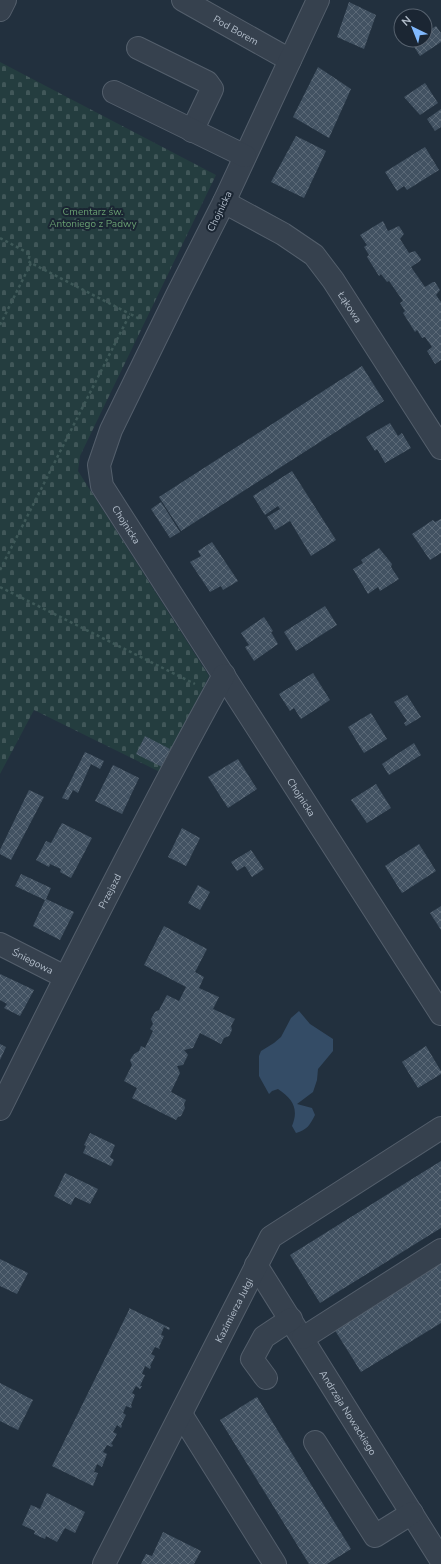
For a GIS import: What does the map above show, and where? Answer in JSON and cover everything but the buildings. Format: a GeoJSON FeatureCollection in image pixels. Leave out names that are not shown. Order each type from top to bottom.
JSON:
{"type":"FeatureCollection","features":[{"type":"Feature","properties":{"kind":"street"},"geometry":{"type":"LineString","coordinates":[[0,10],[5,0]]}},
{"type":"Feature","properties":{"kind":"street","name":"Pod Borem"},"geometry":{"type":"LineString","coordinates":[[183,0],[290,60]]}},
{"type":"Feature","properties":{"kind":"street","name":"Chojnicka"},"geometry":{"type":"LineString","coordinates":[[318,0],[224,202],[111,430],[99,464],[102,486],[219,684],[441,1014]]}},
{"type":"Feature","properties":{"kind":"street"},"geometry":{"type":"LineString","coordinates":[[138,48],[207,82],[212,89],[192,130]]}},
{"type":"Feature","properties":{"kind":"street"},"geometry":{"type":"LineString","coordinates":[[114,92],[245,156]]}},
{"type":"Feature","properties":{"kind":"street","name":"Łąkowa"},"geometry":{"type":"LineString","coordinates":[[224,202],[283,234],[314,255],[333,280],[441,448]]}},
{"type":"Feature","properties":{"kind":"street","name":"Przejazd"},"geometry":{"type":"LineString","coordinates":[[0,1109],[165,783],[219,684]]}},
{"type":"Feature","properties":{"kind":"street","name":"Śniegowa"},"geometry":{"type":"LineString","coordinates":[[0,944],[66,978]]}},
{"type":"Feature","properties":{"kind":"street","name":"Kazimierza Jułgi"},"geometry":{"type":"LineString","coordinates":[[104,1564],[271,1237],[441,1128]]}},
{"type":"Feature","properties":{"kind":"street"},"geometry":{"type":"LineString","coordinates":[[303,1338],[441,1250]]}},
{"type":"Feature","properties":{"kind":"street","name":"Andrzeja Nowackiego"},"geometry":{"type":"LineString","coordinates":[[256,1265],[441,1560]]}},
{"type":"Feature","properties":{"kind":"street"},"geometry":{"type":"LineString","coordinates":[[266,1378],[252,1359],[264,1337],[291,1319]]}},
{"type":"Feature","properties":{"kind":"street"},"geometry":{"type":"LineString","coordinates":[[181,1414],[275,1564]]}},
{"type":"Feature","properties":{"kind":"street"},"geometry":{"type":"LineString","coordinates":[[315,1442],[375,1536],[412,1513]]}},
{"type":"Feature","properties":{"kind":"path"},"geometry":{"type":"LineString","coordinates":[[0,238],[30,254],[28,261],[160,329]]}},
{"type":"Feature","properties":{"kind":"path"},"geometry":{"type":"LineString","coordinates":[[0,326],[32,263]]}},
{"type":"Feature","properties":{"kind":"path"},"geometry":{"type":"LineString","coordinates":[[0,570],[130,314]]}},
{"type":"Feature","properties":{"kind":"path"},"geometry":{"type":"LineString","coordinates":[[0,587],[219,684]]}},
{"type":"Feature","properties":{"kind":"green space","name":"Cmentarz św. Antoniego z Padwy"},"geometry":{"type":"Polygon","coordinates":[[[0,62],[216,175],[80,456],[78,471],[209,676],[162,773],[34,710],[0,774],[0,62]]]}},
{"type":"Feature","properties":{"kind":"water"},"geometry":{"type":"Polygon","coordinates":[[[299,1011],[310,1024],[333,1039],[333,1051],[318,1069],[317,1080],[313,1092],[297,1104],[312,1108],[315,1115],[308,1127],[296,1133],[292,1126],[295,1109],[288,1097],[278,1089],[269,1094],[259,1076],[259,1056],[261,1051],[281,1037],[291,1018],[299,1011]]]}}]}
